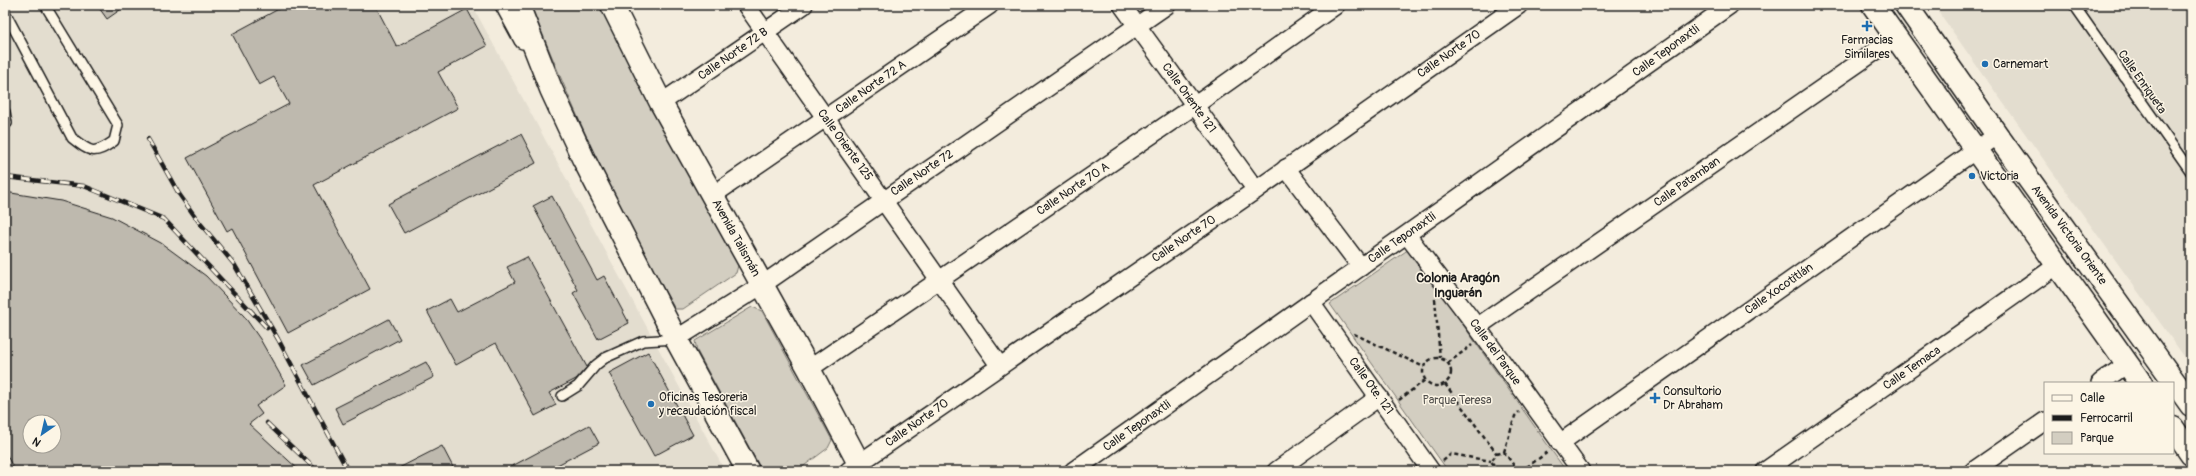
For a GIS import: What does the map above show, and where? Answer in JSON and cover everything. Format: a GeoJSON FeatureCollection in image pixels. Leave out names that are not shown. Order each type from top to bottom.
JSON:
{"type":"FeatureCollection","features":[{"type":"Feature","properties":{"kind":"main road"},"geometry":{"type":"LineString","coordinates":[[518,5],[551,89],[583,158],[676,339],[748,471]]}},
{"type":"Feature","properties":{"kind":"main road"},"geometry":{"type":"LineString","coordinates":[[1873,5],[2059,264],[2140,382]]}},
{"type":"Feature","properties":{"kind":"main road","name":"Avenida Victoria Oriente"},"geometry":{"type":"LineString","coordinates":[[1906,5],[1997,135],[2191,405]]}},
{"type":"Feature","properties":{"kind":"main road","name":"Avenida Talismán"},"geometry":{"type":"LineString","coordinates":[[617,7],[662,103],[809,369],[856,469]]}},
{"type":"Feature","properties":{"kind":"main road"},"geometry":{"type":"LineString","coordinates":[[2174,429],[2191,454]]}},
{"type":"Feature","properties":{"kind":"street"},"geometry":{"type":"LineString","coordinates":[[504,5],[551,89]]}},
{"type":"Feature","properties":{"kind":"street","name":"Calle Oriente 125"},"geometry":{"type":"LineString","coordinates":[[746,5],[941,279],[999,365]]}},
{"type":"Feature","properties":{"kind":"street","name":"Calle Norte 72 B"},"geometry":{"type":"LineString","coordinates":[[662,103],[804,5]]}},
{"type":"Feature","properties":{"kind":"street","name":"Calle Norte 72 A"},"geometry":{"type":"LineString","coordinates":[[713,195],[826,119],[990,5]]}},
{"type":"Feature","properties":{"kind":"street","name":"Calle Oriente 121"},"geometry":{"type":"LineString","coordinates":[[1122,5],[1256,190]]}},
{"type":"Feature","properties":{"kind":"street","name":"Calle Norte 72"},"geometry":{"type":"LineString","coordinates":[[676,339],[762,285],[884,199],[1168,5]]}},
{"type":"Feature","properties":{"kind":"street","name":"Calle Norte 70 A"},"geometry":{"type":"LineString","coordinates":[[809,369],[1194,106],[1336,5]]}},
{"type":"Feature","properties":{"kind":"street","name":"Calle Norte 70"},"geometry":{"type":"LineString","coordinates":[[856,469],[999,365],[1256,190],[1499,11],[1519,5]]}},
{"type":"Feature","properties":{"kind":"street","name":"Calle Teponaxtli"},"geometry":{"type":"LineString","coordinates":[[1073,471],[1730,5]]}},
{"type":"Feature","properties":{"kind":"street","name":"Calle Patamban"},"geometry":{"type":"LineString","coordinates":[[1477,334],[1896,37]]}},
{"type":"Feature","properties":{"kind":"street","name":"Calle Xocotitlán"},"geometry":{"type":"LineString","coordinates":[[1560,443],[1997,135]]}},
{"type":"Feature","properties":{"kind":"street"},"geometry":{"type":"LineString","coordinates":[[1286,168],[1361,267]]}},
{"type":"Feature","properties":{"kind":"street","name":"Calle del Parque"},"geometry":{"type":"LineString","coordinates":[[1407,235],[1477,334],[1581,471]]}},
{"type":"Feature","properties":{"kind":"street","name":"Calle Temaca"},"geometry":{"type":"LineString","coordinates":[[1765,471],[2059,264]]}},
{"type":"Feature","properties":{"kind":"street","name":"Calle Ote. 121"},"geometry":{"type":"LineString","coordinates":[[1311,302],[1379,397],[1435,468]]}},
{"type":"Feature","properties":{"kind":"street"},"geometry":{"type":"LineString","coordinates":[[2101,382],[2127,364]]}},
{"type":"Feature","properties":{"kind":"street"},"geometry":{"type":"LineString","coordinates":[[1276,471],[1379,397]]}},
{"type":"Feature","properties":{"kind":"street"},"geometry":{"type":"LineString","coordinates":[[1973,471],[2044,422]]}},
{"type":"Feature","properties":{"kind":"lane"},"geometry":{"type":"LineString","coordinates":[[5,12],[72,138],[86,150],[101,151],[114,141],[118,126],[45,5]]}},
{"type":"Feature","properties":{"kind":"lane","name":"Calle Enriqueta"},"geometry":{"type":"LineString","coordinates":[[2074,5],[2191,172]]}},
{"type":"Feature","properties":{"kind":"lane"},"geometry":{"type":"LineString","coordinates":[[5,112],[7,123],[5,124]]}},
{"type":"Feature","properties":{"kind":"lane"},"geometry":{"type":"LineString","coordinates":[[562,396],[578,386],[596,365],[605,358],[643,341],[676,339]]}},
{"type":"Feature","properties":{"kind":"path"},"geometry":{"type":"LineString","coordinates":[[1435,295],[1440,358]]}},
{"type":"Feature","properties":{"kind":"path"},"geometry":{"type":"LineString","coordinates":[[1350,332],[1424,367]]}},
{"type":"Feature","properties":{"kind":"path"},"geometry":{"type":"LineString","coordinates":[[1448,363],[1477,334]]}},
{"type":"Feature","properties":{"kind":"path"},"geometry":{"type":"LineString","coordinates":[[1440,358],[1448,363],[1452,372],[1451,377],[1446,384],[1436,387],[1425,380],[1424,367],[1430,360],[1440,358]]}},
{"type":"Feature","properties":{"kind":"path"},"geometry":{"type":"LineString","coordinates":[[1395,403],[1425,380]]}},
{"type":"Feature","properties":{"kind":"path"},"geometry":{"type":"LineString","coordinates":[[1446,384],[1497,454]]}},
{"type":"Feature","properties":{"kind":"path"},"geometry":{"type":"LineString","coordinates":[[1504,452],[1515,416],[1524,408]]}},
{"type":"Feature","properties":{"kind":"path"},"geometry":{"type":"LineString","coordinates":[[1504,452],[1520,471],[1560,443]]}},
{"type":"Feature","properties":{"kind":"path"},"geometry":{"type":"LineString","coordinates":[[1491,461],[1497,454],[1504,452]]}},
{"type":"Feature","properties":{"kind":"path"},"geometry":{"type":"LineString","coordinates":[[1435,468],[1451,454],[1491,461],[1498,471]]}},
{"type":"Feature","properties":{"kind":"shaded area"},"geometry":{"type":"Polygon","coordinates":[[[5,5],[472,5],[725,471],[5,471],[5,5]]]}},
{"type":"Feature","properties":{"kind":"shaded area"},"geometry":{"type":"Polygon","coordinates":[[[1934,5],[2191,5],[2191,366],[1974,62],[1934,5]]]}},
{"type":"Feature","properties":{"kind":"green space"},"geometry":{"type":"Polygon","coordinates":[[[531,5],[599,5],[739,262],[736,273],[683,309],[675,309],[654,272],[597,160],[531,5]]]}},
{"type":"Feature","properties":{"kind":"green space","name":"Parque Teresa"},"geometry":{"type":"Polygon","coordinates":[[[1409,249],[1566,471],[1448,471],[1330,304],[1409,249]]]}},
{"type":"Feature","properties":{"kind":"green space"},"geometry":{"type":"Polygon","coordinates":[[[752,307],[762,311],[832,440],[828,448],[797,471],[762,471],[697,351],[695,341],[752,307]]]}},
{"type":"Feature","properties":{"kind":"building"},"geometry":{"type":"Polygon","coordinates":[[[97,5],[127,5],[107,19],[97,5]]]}},
{"type":"Feature","properties":{"kind":"building"},"geometry":{"type":"Polygon","coordinates":[[[286,5],[375,5],[397,47],[467,9],[487,46],[438,72],[458,108],[314,185],[370,289],[288,333],[232,228],[227,231],[187,158],[289,104],[274,77],[259,85],[232,34],[286,5]]]}},
{"type":"Feature","properties":{"kind":"building"},"geometry":{"type":"Polygon","coordinates":[[[521,134],[536,163],[404,233],[388,204],[521,134]]]}},
{"type":"Feature","properties":{"kind":"building"},"geometry":{"type":"Polygon","coordinates":[[[5,192],[61,201],[112,217],[161,243],[206,276],[244,316],[260,339],[286,385],[256,406],[262,414],[249,424],[300,471],[15,471],[5,452],[5,192]]]}},
{"type":"Feature","properties":{"kind":"building"},"geometry":{"type":"Polygon","coordinates":[[[552,196],[597,280],[604,276],[629,323],[598,339],[573,293],[578,290],[533,206],[552,196]]]}},
{"type":"Feature","properties":{"kind":"building"},"geometry":{"type":"Polygon","coordinates":[[[527,257],[587,367],[576,379],[549,393],[556,405],[535,416],[496,343],[456,365],[427,311],[450,299],[457,312],[515,282],[507,267],[527,257]]]}},
{"type":"Feature","properties":{"kind":"building"},"geometry":{"type":"Polygon","coordinates":[[[389,319],[400,339],[314,385],[303,365],[389,319]]]}},
{"type":"Feature","properties":{"kind":"building","name":"Oficinas Tesoreria y recaudación fiscal"},"geometry":{"type":"Polygon","coordinates":[[[648,352],[693,435],[654,456],[609,373],[648,352]]]}},
{"type":"Feature","properties":{"kind":"building"},"geometry":{"type":"Polygon","coordinates":[[[426,362],[434,377],[343,424],[335,408],[426,362]]]}},
{"type":"Feature","properties":{"kind":"building"},"geometry":{"type":"Polygon","coordinates":[[[589,425],[599,443],[546,471],[503,471],[589,425]]]}},
{"type":"Feature","properties":{"kind":"building"},"geometry":{"type":"Polygon","coordinates":[[[442,446],[453,467],[444,471],[393,471],[442,446]]]}},
{"type":"Feature","properties":{"kind":"railway"},"geometry":{"type":"LineString","coordinates":[[148,139],[179,194],[199,222],[234,264],[278,339],[348,471]]}},
{"type":"Feature","properties":{"kind":"railway"},"geometry":{"type":"LineString","coordinates":[[5,177],[84,186],[164,219],[267,328]]}},
{"type":"Feature","properties":{"kind":"railway"},"geometry":{"type":"LineString","coordinates":[[267,423],[317,471]]}},
{"type":"Feature","properties":{"kind":"place","name":"Farmacias Similares"},"geometry":{"type":"Point","coordinates":[1867,26]}},
{"type":"Feature","properties":{"kind":"place","name":"Carnemart"},"geometry":{"type":"Point","coordinates":[1985,64]}},
{"type":"Feature","properties":{"kind":"place","name":"Victoria"},"geometry":{"type":"Point","coordinates":[1972,176]}},
{"type":"Feature","properties":{"kind":"place","name":"Consultorio Dr Abraham"},"geometry":{"type":"Point","coordinates":[1655,398]}},
{"type":"Feature","properties":{"kind":"place","name":"Oficinas Tesoreria y recaudación fiscal"},"geometry":{"type":"Point","coordinates":[651,404]}},
{"type":"Feature","properties":{"kind":"district","name":"Colonia Aragón Inguarán"},"geometry":{"type":"Point","coordinates":[1458,286]}}]}
